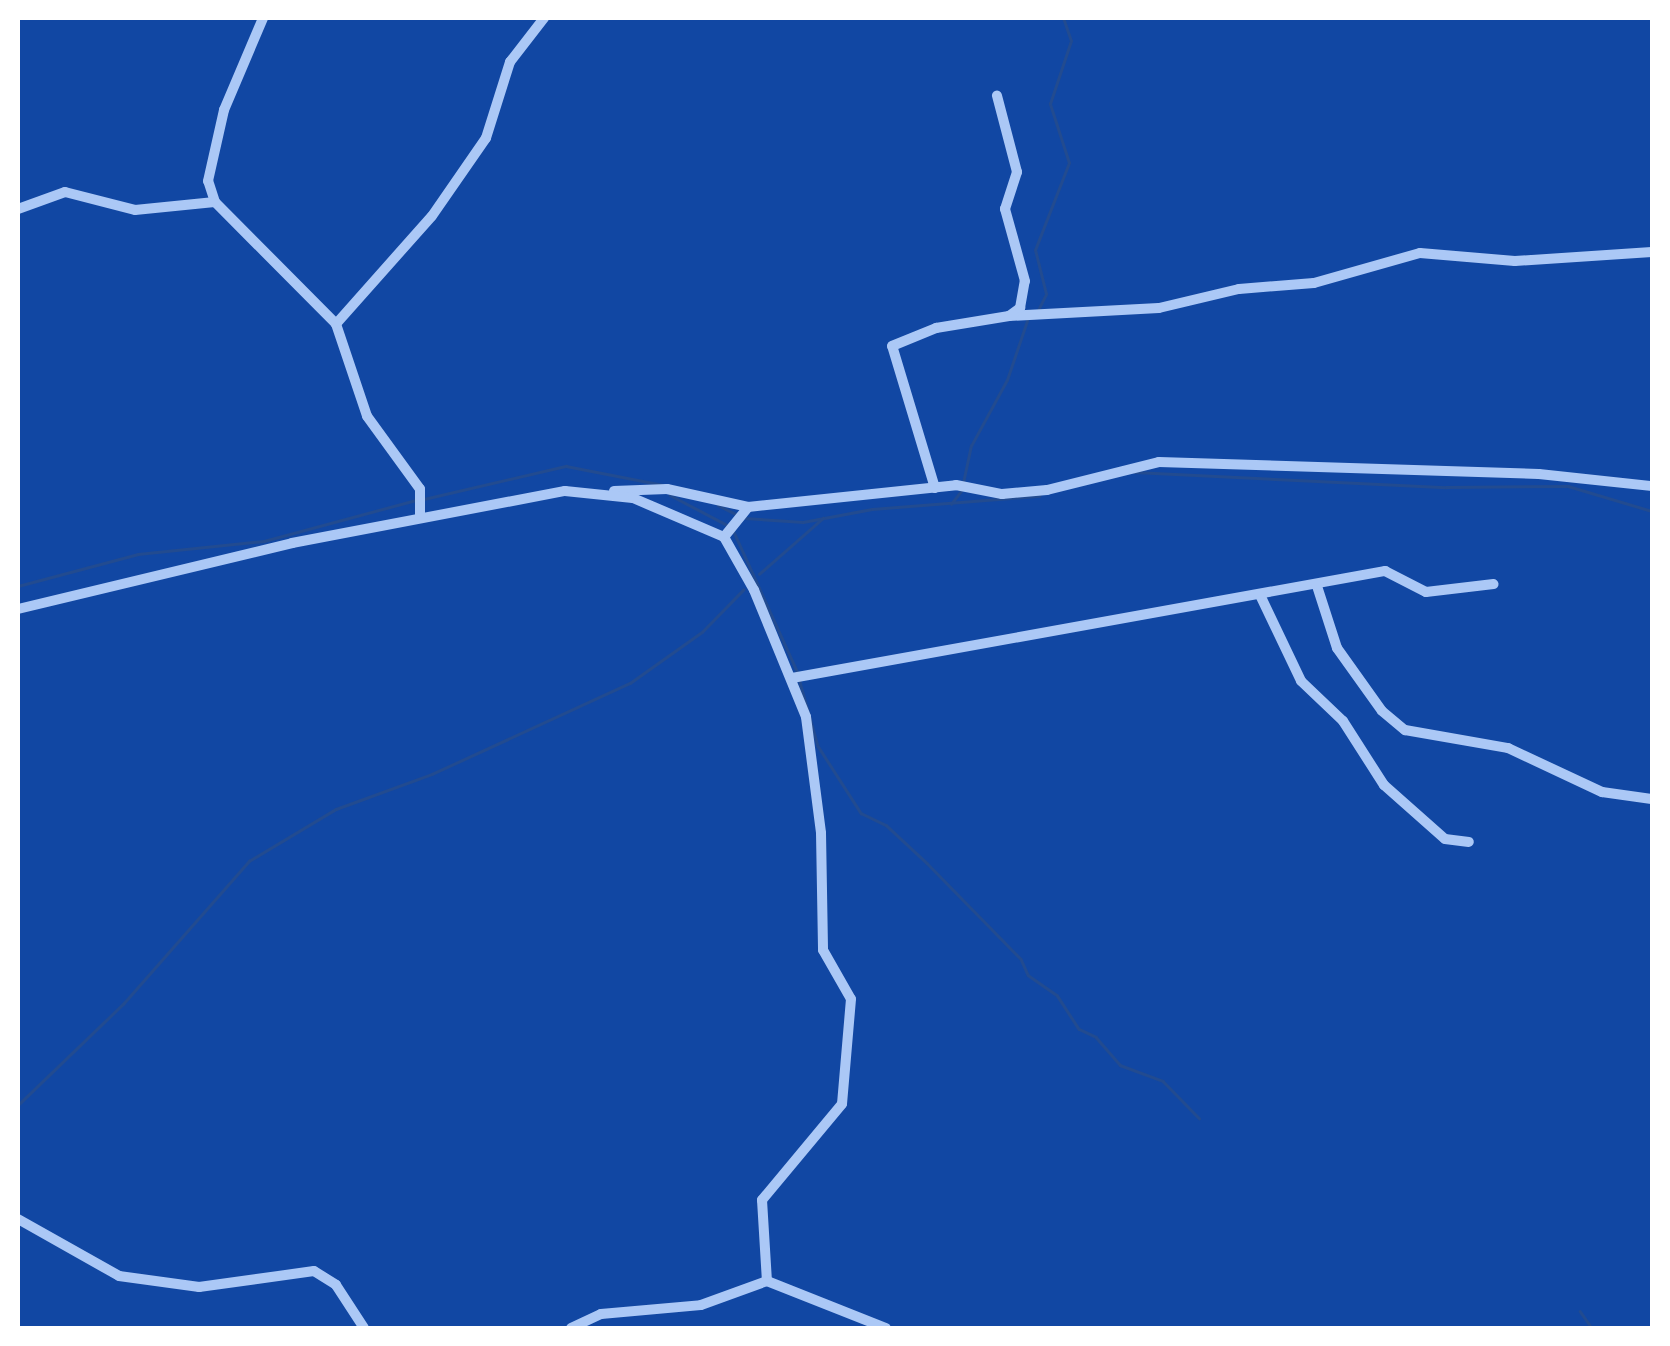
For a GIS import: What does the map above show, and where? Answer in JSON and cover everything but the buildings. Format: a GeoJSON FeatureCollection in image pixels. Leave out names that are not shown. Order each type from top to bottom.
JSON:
{"type":"FeatureCollection","features":[{"type":"Feature","properties":{"kind":"street"},"geometry":{"type":"LineString","coordinates":[[264,18],[227,100],[208,181],[215,202],[336,324],[368,416],[420,489],[420,517]]}},
{"type":"Feature","properties":{"kind":"street"},"geometry":{"type":"LineString","coordinates":[[336,324],[413,239],[486,138],[510,62],[544,18]]}},
{"type":"Feature","properties":{"kind":"street"},"geometry":{"type":"LineString","coordinates":[[997,96],[1017,172],[1006,219],[1024,281],[1020,308],[1009,316]]}},
{"type":"Feature","properties":{"kind":"street"},"geometry":{"type":"LineString","coordinates":[[18,209],[64,192],[135,210],[215,202]]}},
{"type":"Feature","properties":{"kind":"street"},"geometry":{"type":"LineString","coordinates":[[935,488],[892,346],[936,328],[1009,316],[1159,308],[1238,289],[1314,283],[1420,253],[1515,261],[1652,252]]}},
{"type":"Feature","properties":{"kind":"street"},"geometry":{"type":"LineString","coordinates":[[18,609],[420,517],[565,490],[667,489],[748,506],[935,488],[1047,490],[1159,462],[1539,474],[1652,486]]}},
{"type":"Feature","properties":{"kind":"street"},"geometry":{"type":"LineString","coordinates":[[606,492],[724,536],[792,678],[816,777],[823,950],[851,999],[842,1104],[762,1200],[767,1282]]}},
{"type":"Feature","properties":{"kind":"street"},"geometry":{"type":"LineString","coordinates":[[724,536],[734,517],[748,506]]}},
{"type":"Feature","properties":{"kind":"street"},"geometry":{"type":"LineString","coordinates":[[792,678],[1261,597],[1385,571],[1426,592],[1494,584]]}},
{"type":"Feature","properties":{"kind":"street"},"geometry":{"type":"LineString","coordinates":[[1317,586],[1338,648],[1382,711],[1405,730],[1508,748],[1602,792],[1652,799]]}},
{"type":"Feature","properties":{"kind":"street"},"geometry":{"type":"LineString","coordinates":[[1261,597],[1301,681],[1343,720],[1384,785],[1438,834],[1469,842]]}},
{"type":"Feature","properties":{"kind":"street"},"geometry":{"type":"LineString","coordinates":[[18,1219],[119,1276],[199,1287],[314,1270],[336,1286],[364,1328]]}},
{"type":"Feature","properties":{"kind":"street"},"geometry":{"type":"LineString","coordinates":[[572,1328],[601,1314],[700,1305],[767,1282],[886,1328]]}},
{"type":"Feature","properties":{"kind":"waterway"},"geometry":{"type":"LineString","coordinates":[[1037,312],[1046,294],[1035,250],[1069,163],[1050,104],[1071,41],[1063,18]]}},
{"type":"Feature","properties":{"kind":"waterway"},"geometry":{"type":"LineString","coordinates":[[963,483],[971,446],[1007,380],[1027,321]]}},
{"type":"Feature","properties":{"kind":"waterway"},"geometry":{"type":"LineString","coordinates":[[424,499],[566,466],[664,485]]}},
{"type":"Feature","properties":{"kind":"waterway"},"geometry":{"type":"LineString","coordinates":[[1134,472],[1446,487],[1568,486],[1652,511]]}},
{"type":"Feature","properties":{"kind":"waterway"},"geometry":{"type":"LineString","coordinates":[[951,504],[961,491]]}},
{"type":"Feature","properties":{"kind":"waterway"},"geometry":{"type":"LineString","coordinates":[[670,495],[729,526]]}},
{"type":"Feature","properties":{"kind":"waterway"},"geometry":{"type":"LineString","coordinates":[[745,518],[803,522],[872,509],[1039,496]]}},
{"type":"Feature","properties":{"kind":"waterway"},"geometry":{"type":"LineString","coordinates":[[18,586],[138,554],[264,541],[416,500]]}},
{"type":"Feature","properties":{"kind":"waterway"},"geometry":{"type":"LineString","coordinates":[[718,505],[738,515]]}},
{"type":"Feature","properties":{"kind":"waterway"},"geometry":{"type":"LineString","coordinates":[[759,574],[823,518]]}},
{"type":"Feature","properties":{"kind":"waterway"},"geometry":{"type":"LineString","coordinates":[[734,532],[797,671]]}},
{"type":"Feature","properties":{"kind":"waterway"},"geometry":{"type":"LineString","coordinates":[[18,1105],[123,1004],[249,861],[336,809],[432,774],[630,683],[702,632],[743,590]]}},
{"type":"Feature","properties":{"kind":"waterway"},"geometry":{"type":"LineString","coordinates":[[800,682],[818,746],[861,813],[886,825],[927,863],[1021,959],[1028,975],[1057,995],[1079,1029],[1096,1037],[1120,1065],[1163,1081],[1199,1118]]}},
{"type":"Feature","properties":{"kind":"waterway"},"geometry":{"type":"LineString","coordinates":[[1580,1311],[1592,1328]]}}]}
